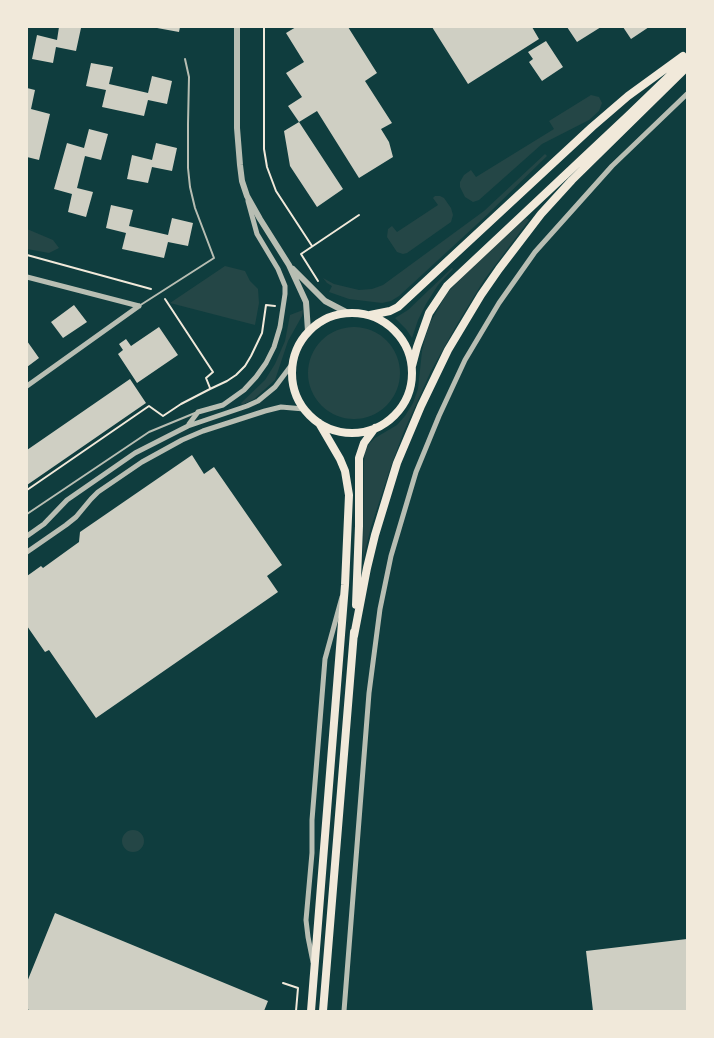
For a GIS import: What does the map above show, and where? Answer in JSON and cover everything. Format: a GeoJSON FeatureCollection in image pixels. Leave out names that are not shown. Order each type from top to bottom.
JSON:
{"type":"FeatureCollection","features":[{"type":"Feature","properties":{"kind":"main road"},"geometry":{"type":"LineString","coordinates":[[687,54],[628,96],[592,127],[398,307],[390,312],[370,315],[348,313],[335,315],[321,321],[308,331],[297,348],[292,363],[294,388],[304,409],[319,423],[333,430],[351,433],[375,428],[394,416],[409,393],[412,366],[429,313],[447,286],[687,58]]}},
{"type":"Feature","properties":{"kind":"main road"},"geometry":{"type":"LineString","coordinates":[[354,636],[367,568],[386,498],[417,415],[448,350],[499,268],[541,214],[572,180],[687,67]]}},
{"type":"Feature","properties":{"kind":"main road"},"geometry":{"type":"LineString","coordinates":[[370,315],[384,321],[397,332],[407,348],[412,366]]}},
{"type":"Feature","properties":{"kind":"main road"},"geometry":{"type":"LineString","coordinates":[[310,1011],[345,585],[349,495],[345,471],[340,459],[319,423]]}},
{"type":"Feature","properties":{"kind":"main road"},"geometry":{"type":"LineString","coordinates":[[323,1011],[354,636],[359,526],[359,458],[364,443],[375,428]]}},
{"type":"Feature","properties":{"kind":"street"},"geometry":{"type":"LineString","coordinates":[[188,426],[198,412],[223,405],[233,399],[256,377],[274,347],[280,327],[285,294],[282,277],[256,234],[242,181],[237,128],[237,27]]}},
{"type":"Feature","properties":{"kind":"street"},"geometry":{"type":"LineString","coordinates":[[344,1011],[369,693],[377,630],[391,556],[416,472],[438,416],[465,360],[499,303],[535,252],[612,166],[687,94]]}},
{"type":"Feature","properties":{"kind":"street"},"geometry":{"type":"LineString","coordinates":[[247,196],[289,264],[306,302],[308,331]]}},
{"type":"Feature","properties":{"kind":"street"},"geometry":{"type":"LineString","coordinates":[[289,264],[317,295],[348,313]]}},
{"type":"Feature","properties":{"kind":"street"},"geometry":{"type":"LineString","coordinates":[[27,277],[140,306]]}},
{"type":"Feature","properties":{"kind":"street"},"geometry":{"type":"LineString","coordinates":[[27,386],[140,306]]}},
{"type":"Feature","properties":{"kind":"street"},"geometry":{"type":"LineString","coordinates":[[27,536],[44,524],[67,500],[135,453],[188,426],[258,401],[275,387],[292,363]]}},
{"type":"Feature","properties":{"kind":"street"},"geometry":{"type":"LineString","coordinates":[[27,552],[66,525],[99,492],[142,462],[182,440],[265,411],[281,407],[304,409]]}},
{"type":"Feature","properties":{"kind":"street"},"geometry":{"type":"LineString","coordinates":[[314,969],[306,920],[312,853],[312,820],[325,659],[345,585]]}},
{"type":"Feature","properties":{"kind":"lane"},"geometry":{"type":"LineString","coordinates":[[140,306],[214,258],[195,208],[190,187],[189,77],[185,59]]}},
{"type":"Feature","properties":{"kind":"lane"},"geometry":{"type":"LineString","coordinates":[[27,514],[148,432],[198,412]]}},
{"type":"Feature","properties":{"kind":"lane"},"geometry":{"type":"LineString","coordinates":[[60,491],[67,500]]}},
{"type":"Feature","properties":{"kind":"path"},"geometry":{"type":"LineString","coordinates":[[264,27],[264,149],[267,167],[276,191],[312,247]]}},
{"type":"Feature","properties":{"kind":"path"},"geometry":{"type":"LineString","coordinates":[[317,295],[323,288],[301,255],[359,215]]}},
{"type":"Feature","properties":{"kind":"path"},"geometry":{"type":"LineString","coordinates":[[27,255],[160,292],[213,372],[206,378],[210,388]]}},
{"type":"Feature","properties":{"kind":"path"},"geometry":{"type":"LineString","coordinates":[[27,489],[149,406],[164,416],[181,404],[236,375],[245,366],[262,333],[266,305],[283,308]]}},
{"type":"Feature","properties":{"kind":"path"},"geometry":{"type":"LineString","coordinates":[[283,983],[298,988],[296,1011]]}},
{"type":"Feature","properties":{"kind":"shaded area"},"geometry":{"type":"Polygon","coordinates":[[[591,95],[599,97],[602,103],[599,111],[589,120],[542,144],[479,200],[473,202],[465,197],[460,187],[464,175],[471,170],[476,177],[554,129],[549,121],[591,95]]]}},
{"type":"Feature","properties":{"kind":"shaded area"},"geometry":{"type":"Polygon","coordinates":[[[545,154],[547,156],[487,215],[399,296],[382,303],[349,299],[329,292],[332,286],[323,278],[334,284],[359,290],[383,285],[484,211],[545,154]]]}},
{"type":"Feature","properties":{"kind":"shaded area"},"geometry":{"type":"Polygon","coordinates":[[[435,196],[444,198],[451,208],[453,215],[451,222],[407,253],[397,252],[387,237],[388,229],[392,226],[397,232],[438,205],[433,198],[435,196]]]}},
{"type":"Feature","properties":{"kind":"shaded area"},"geometry":{"type":"Polygon","coordinates":[[[526,218],[529,220],[484,280],[431,371],[391,466],[363,559],[365,452],[375,438],[397,425],[413,403],[418,389],[425,338],[430,323],[447,293],[526,218]]]}},
{"type":"Feature","properties":{"kind":"shaded area"},"geometry":{"type":"Polygon","coordinates":[[[27,229],[53,240],[59,248],[49,253],[27,249],[27,229]]]}},
{"type":"Feature","properties":{"kind":"shaded area"},"geometry":{"type":"Polygon","coordinates":[[[225,266],[245,271],[250,281],[258,289],[259,303],[255,325],[170,303],[225,266]]]}},
{"type":"Feature","properties":{"kind":"shaded area"},"geometry":{"type":"Polygon","coordinates":[[[452,268],[426,304],[412,338],[395,318],[408,310],[452,268]]]}},
{"type":"Feature","properties":{"kind":"shaded area"},"geometry":{"type":"Polygon","coordinates":[[[303,310],[288,341],[275,380],[254,399],[242,405],[241,403],[265,380],[275,364],[285,341],[290,315],[303,310]]]}},
{"type":"Feature","properties":{"kind":"shaded area"},"geometry":{"type":"Polygon","coordinates":[[[354,327],[372,331],[386,341],[396,355],[400,373],[396,391],[386,405],[372,415],[354,419],[336,415],[322,405],[312,391],[308,373],[312,355],[322,341],[336,331],[354,327]]]}},
{"type":"Feature","properties":{"kind":"shaded area"},"geometry":{"type":"Polygon","coordinates":[[[133,830],[141,833],[144,841],[141,849],[133,852],[125,849],[122,841],[125,833],[133,830]]]}},
{"type":"Feature","properties":{"kind":"building"},"geometry":{"type":"Polygon","coordinates":[[[59,27],[81,28],[76,51],[56,47],[53,63],[32,59],[37,35],[57,40],[59,27]]]}},
{"type":"Feature","properties":{"kind":"building"},"geometry":{"type":"Polygon","coordinates":[[[157,27],[180,27],[179,32],[157,27]]]}},
{"type":"Feature","properties":{"kind":"building"},"geometry":{"type":"Polygon","coordinates":[[[296,27],[348,27],[377,73],[365,81],[392,123],[381,129],[389,142],[393,157],[359,178],[317,111],[299,122],[288,106],[302,97],[286,73],[304,62],[286,33],[296,27]]]}},
{"type":"Feature","properties":{"kind":"building"},"geometry":{"type":"Polygon","coordinates":[[[432,27],[532,27],[539,39],[468,84],[432,27]]]}},
{"type":"Feature","properties":{"kind":"building"},"geometry":{"type":"Polygon","coordinates":[[[567,27],[601,27],[577,42],[567,27]]]}},
{"type":"Feature","properties":{"kind":"building"},"geometry":{"type":"Polygon","coordinates":[[[623,27],[649,27],[631,39],[623,27]]]}},
{"type":"Feature","properties":{"kind":"building"},"geometry":{"type":"Polygon","coordinates":[[[546,41],[563,67],[542,81],[529,62],[533,59],[528,52],[546,41]]]}},
{"type":"Feature","properties":{"kind":"building"},"geometry":{"type":"Polygon","coordinates":[[[91,63],[113,67],[109,84],[148,93],[152,76],[172,81],[167,104],[148,100],[144,116],[102,107],[106,90],[86,86],[91,63]]]}},
{"type":"Feature","properties":{"kind":"building"},"geometry":{"type":"Polygon","coordinates":[[[27,88],[35,90],[31,109],[50,114],[39,160],[27,157],[27,88]]]}},
{"type":"Feature","properties":{"kind":"building"},"geometry":{"type":"Polygon","coordinates":[[[299,122],[343,189],[317,207],[290,166],[284,131],[299,122]]]}},
{"type":"Feature","properties":{"kind":"building"},"geometry":{"type":"Polygon","coordinates":[[[89,129],[108,134],[101,160],[85,156],[77,188],[93,192],[86,217],[68,212],[72,194],[54,189],[67,143],[84,148],[89,129]]]}},
{"type":"Feature","properties":{"kind":"building"},"geometry":{"type":"Polygon","coordinates":[[[156,143],[177,148],[172,171],[152,167],[148,183],[127,179],[132,155],[152,160],[156,143]]]}},
{"type":"Feature","properties":{"kind":"building"},"geometry":{"type":"Polygon","coordinates":[[[111,205],[133,210],[129,226],[168,235],[172,218],[193,223],[188,246],[168,242],[164,258],[122,249],[126,233],[106,228],[111,205]]]}},
{"type":"Feature","properties":{"kind":"building"},"geometry":{"type":"Polygon","coordinates":[[[74,305],[87,322],[63,338],[51,322],[74,305]]]}},
{"type":"Feature","properties":{"kind":"building"},"geometry":{"type":"Polygon","coordinates":[[[159,327],[178,355],[137,383],[118,354],[123,350],[119,344],[126,339],[131,346],[159,327]]]}},
{"type":"Feature","properties":{"kind":"building"},"geometry":{"type":"Polygon","coordinates":[[[27,341],[39,358],[27,367],[27,341]]]}},
{"type":"Feature","properties":{"kind":"building"},"geometry":{"type":"Polygon","coordinates":[[[130,379],[146,403],[27,485],[27,450],[130,379]]]}},
{"type":"Feature","properties":{"kind":"building"},"geometry":{"type":"Polygon","coordinates":[[[192,455],[204,474],[214,467],[282,565],[267,576],[278,592],[96,718],[49,650],[45,652],[27,626],[27,576],[41,566],[43,568],[79,542],[80,532],[192,455]]]}},
{"type":"Feature","properties":{"kind":"building"},"geometry":{"type":"Polygon","coordinates":[[[55,913],[268,1001],[264,1011],[31,1011],[27,1009],[27,982],[55,913]]]}},
{"type":"Feature","properties":{"kind":"building"},"geometry":{"type":"Polygon","coordinates":[[[687,939],[687,1011],[593,1011],[586,951],[687,939]]]}}]}
